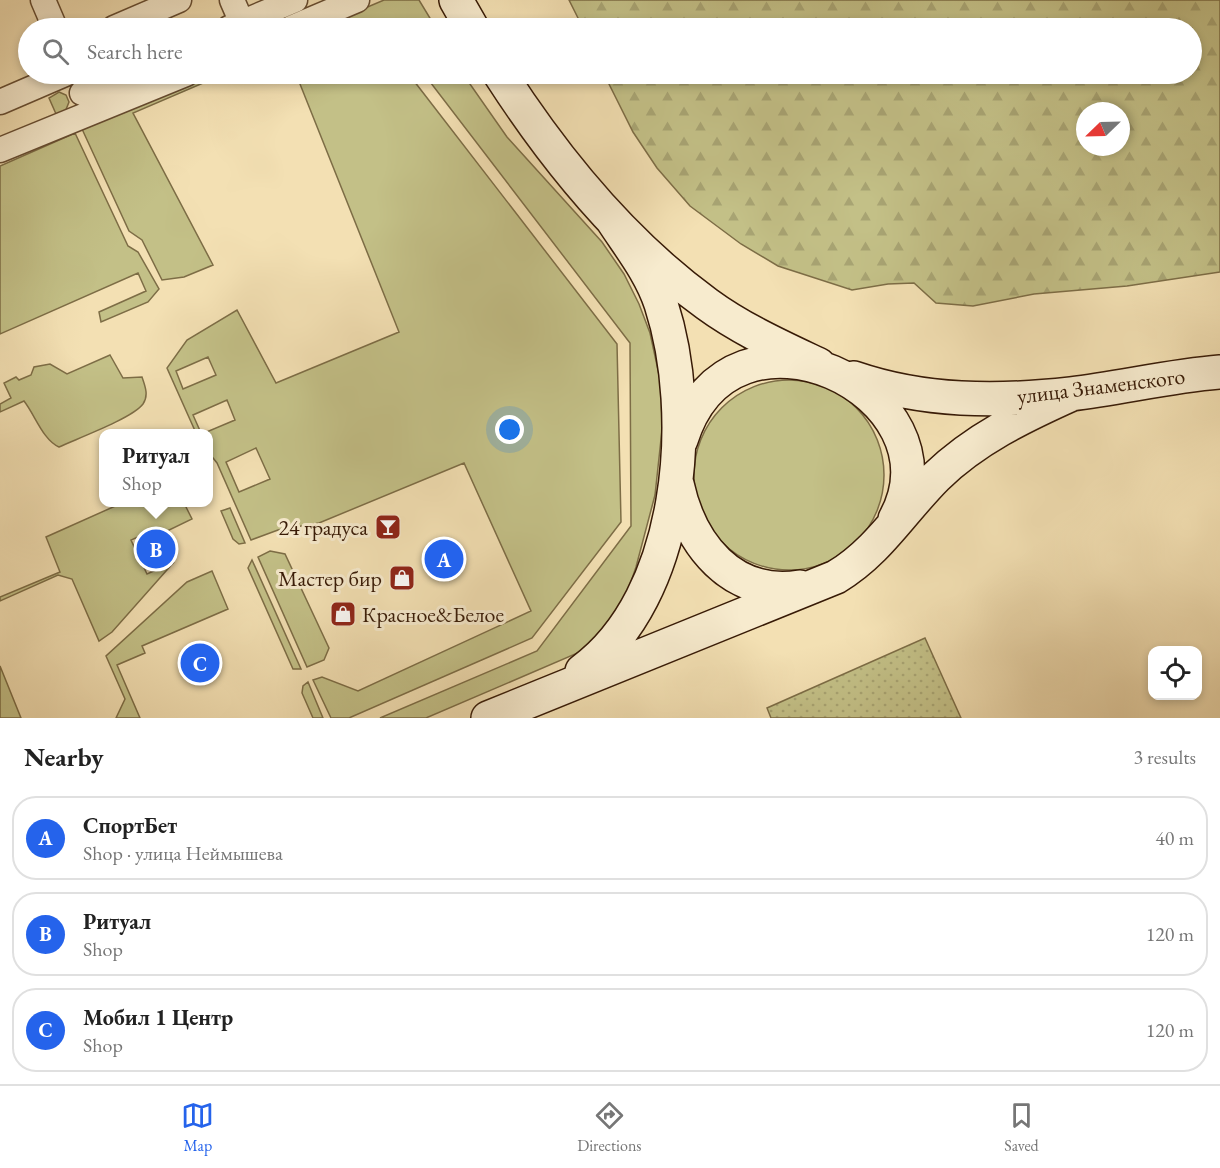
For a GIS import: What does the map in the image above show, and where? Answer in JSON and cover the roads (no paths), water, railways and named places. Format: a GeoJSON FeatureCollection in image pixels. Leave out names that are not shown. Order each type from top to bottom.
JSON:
{"type":"FeatureCollection","features":[{"type":"Feature","properties":{"kind":"main road"},"geometry":{"type":"LineString","coordinates":[[456,0],[466,18]]}},
{"type":"Feature","properties":{"kind":"main road"},"geometry":{"type":"LineString","coordinates":[[507,84],[547,142],[613,221],[650,258],[709,305],[777,346],[830,369],[884,410],[898,435],[905,455],[906,476],[903,497],[885,536]]}},
{"type":"Feature","properties":{"kind":"main road"},"geometry":{"type":"LineString","coordinates":[[613,221],[647,273],[669,331],[674,361],[677,465],[682,508],[692,530],[707,552],[727,570],[743,580],[767,587],[790,589],[822,584]]}},
{"type":"Feature","properties":{"kind":"main road"},"geometry":{"type":"LineString","coordinates":[[548,692],[596,660],[628,623],[643,596],[656,564],[688,418],[704,396],[740,370],[775,361],[830,369]]}},
{"type":"Feature","properties":{"kind":"main road","name":"улица Знаменского"},"geometry":{"type":"LineString","coordinates":[[830,369],[892,390],[928,396],[972,399],[1072,394],[1180,376],[1220,372]]}},
{"type":"Feature","properties":{"kind":"main road"},"geometry":{"type":"LineString","coordinates":[[488,718],[822,584],[853,567],[885,536],[938,475],[979,443],[1020,417],[1072,394]]}},
{"type":"Feature","properties":{"kind":"street"},"geometry":{"type":"LineString","coordinates":[[43,0],[51,18]]}},
{"type":"Feature","properties":{"kind":"street"},"geometry":{"type":"LineString","coordinates":[[137,18],[179,0]]}},
{"type":"Feature","properties":{"kind":"street"},"geometry":{"type":"LineString","coordinates":[[232,0],[235,18]]}},
{"type":"Feature","properties":{"kind":"street"},"geometry":{"type":"LineString","coordinates":[[254,18],[295,0]]}},
{"type":"Feature","properties":{"kind":"street"},"geometry":{"type":"LineString","coordinates":[[315,18],[357,0]]}},
{"type":"Feature","properties":{"kind":"street"},"geometry":{"type":"LineString","coordinates":[[0,102],[42,84]]}},
{"type":"Feature","properties":{"kind":"street"},"geometry":{"type":"LineString","coordinates":[[0,150],[109,84]]}},
{"type":"Feature","properties":{"kind":"street"},"geometry":{"type":"LineString","coordinates":[[81,100],[146,84]]}},
{"type":"Feature","properties":{"kind":"place","name":"24 градуса"},"geometry":{"type":"Point","coordinates":[388,527]}},
{"type":"Feature","properties":{"kind":"place","name":"Ритуал"},"geometry":{"type":"Point","coordinates":[156,549]}},
{"type":"Feature","properties":{"kind":"place","name":"СпортБет"},"geometry":{"type":"Point","coordinates":[444,559]}},
{"type":"Feature","properties":{"kind":"place","name":"Мастер бир"},"geometry":{"type":"Point","coordinates":[402,578]}},
{"type":"Feature","properties":{"kind":"place","name":"Красное&Белое"},"geometry":{"type":"Point","coordinates":[343,614]}},
{"type":"Feature","properties":{"kind":"place","name":"Мобил 1 Центр"},"geometry":{"type":"Point","coordinates":[200,663]}}]}
